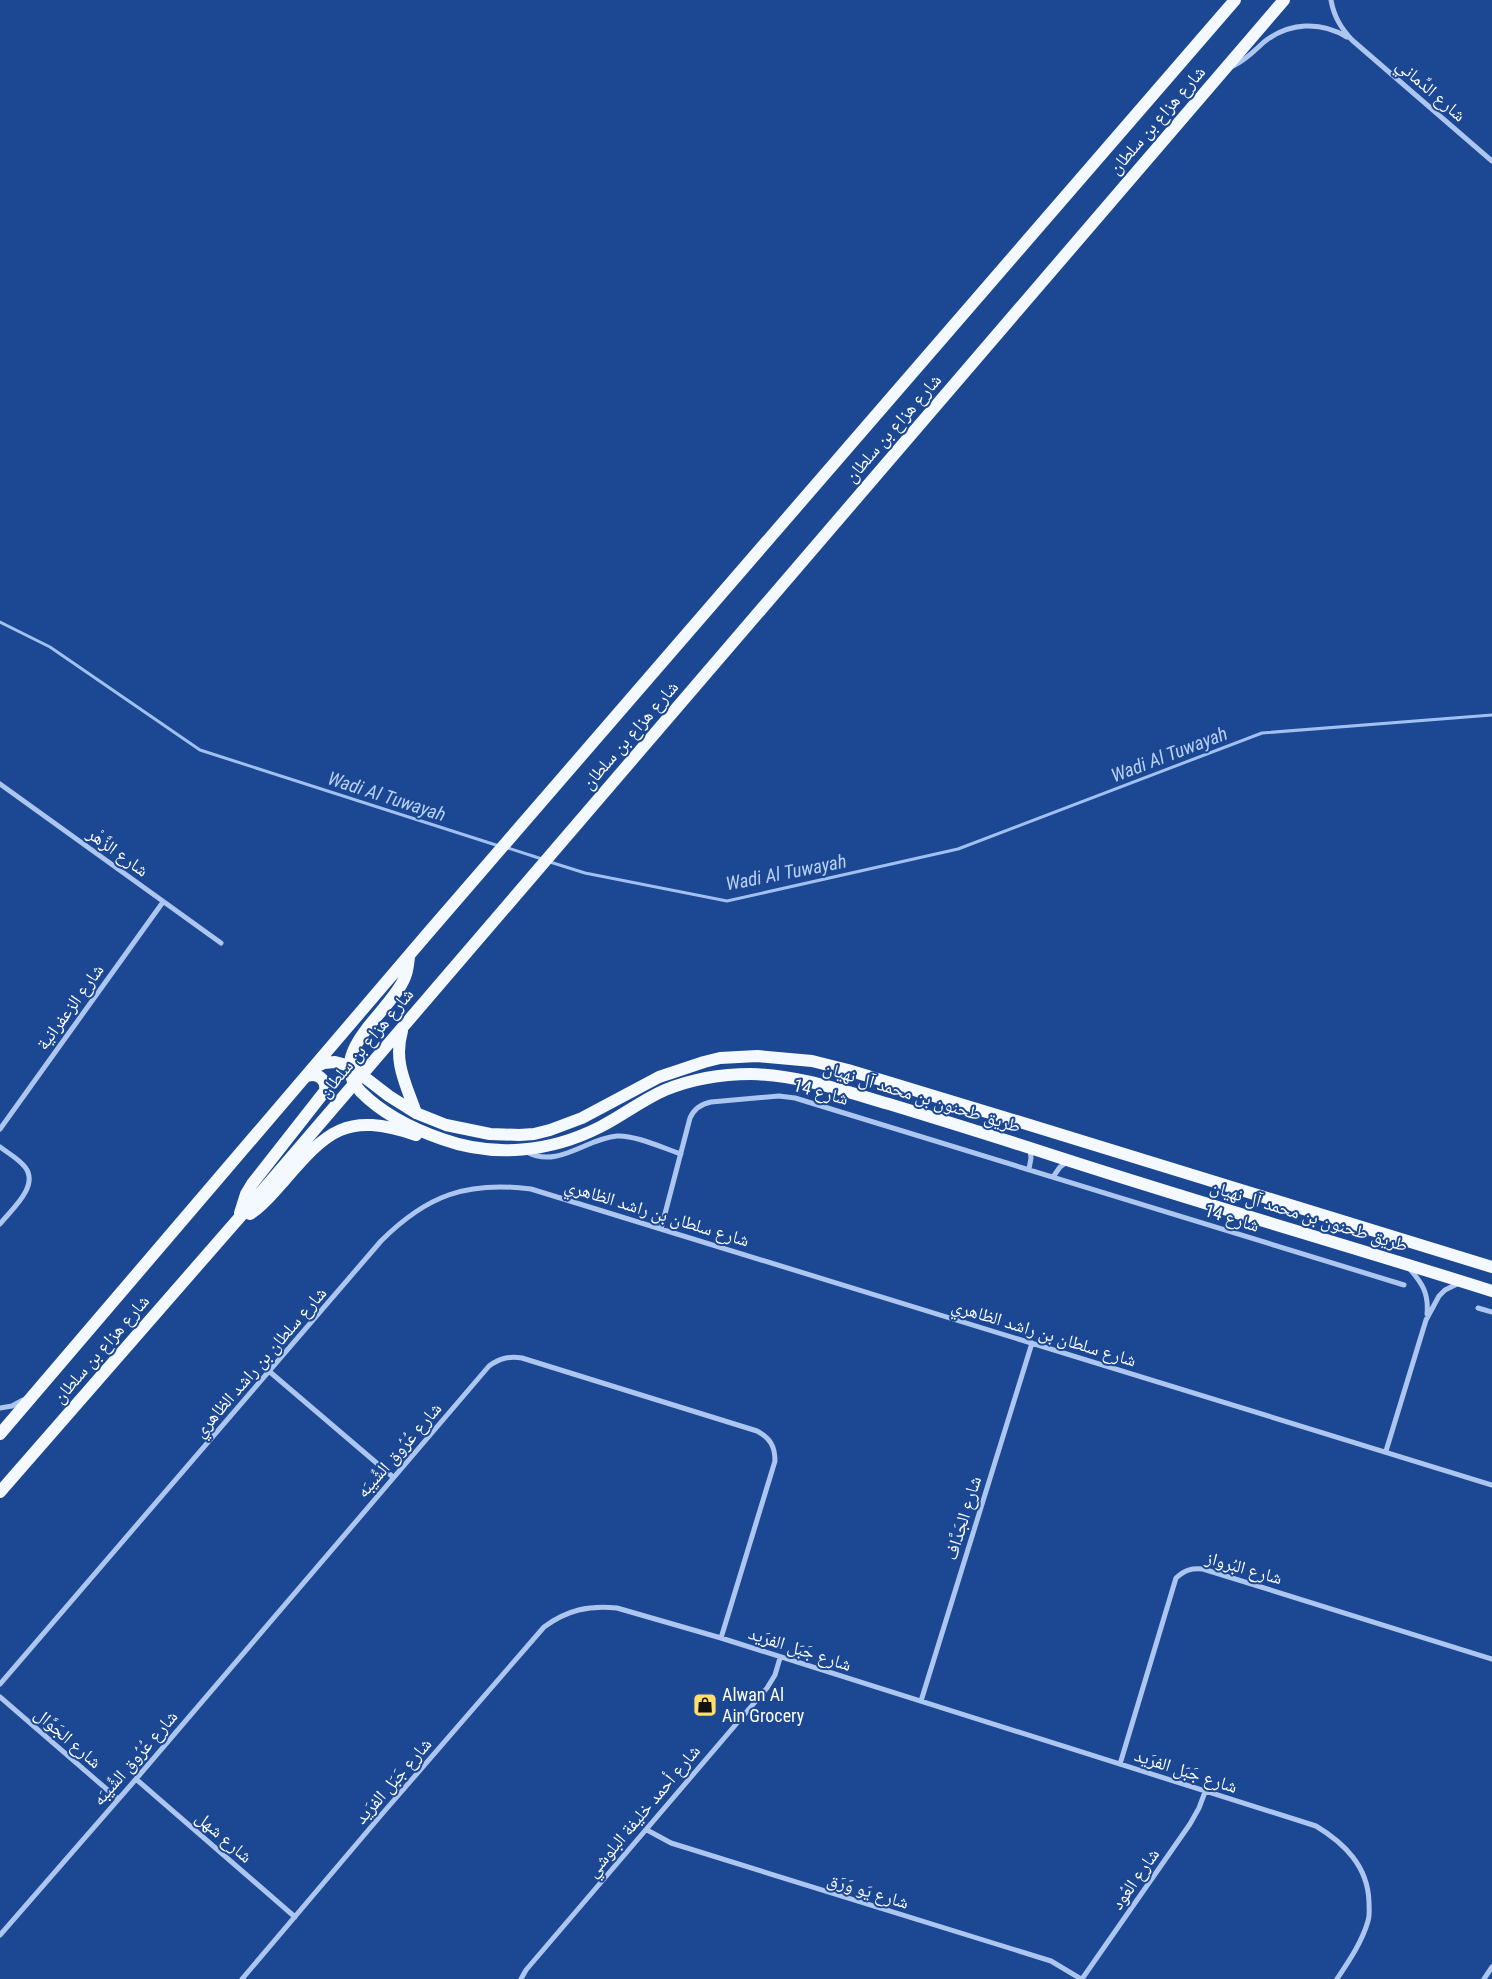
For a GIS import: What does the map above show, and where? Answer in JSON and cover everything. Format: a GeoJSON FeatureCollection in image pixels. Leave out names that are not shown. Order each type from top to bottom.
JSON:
{"type":"FeatureCollection","features":[{"type":"Feature","properties":{"kind":"main road","name":"شارع هزاع بن سلطان"},"geometry":{"type":"LineString","coordinates":[[0,1434],[428,934],[1235,0]]}},
{"type":"Feature","properties":{"kind":"main road","name":"شارع هزاع بن سلطان"},"geometry":{"type":"LineString","coordinates":[[0,1492],[358,1080],[458,961],[1284,0]]}},
{"type":"Feature","properties":{"kind":"main road"},"geometry":{"type":"LineString","coordinates":[[350,1066],[357,1043],[406,977],[409,957]]}},
{"type":"Feature","properties":{"kind":"main road"},"geometry":{"type":"LineString","coordinates":[[404,1026],[398,1044],[399,1063],[416,1113]]}},
{"type":"Feature","properties":{"kind":"main road","name":"طريق طحنون بن محمد آل نهيان"},"geometry":{"type":"LineString","coordinates":[[358,1080],[416,1113],[446,1125],[475,1132],[504,1135],[534,1134],[582,1118],[646,1083],[673,1071],[720,1058],[757,1056],[794,1058],[829,1064],[1492,1267]]}},
{"type":"Feature","properties":{"kind":"main road"},"geometry":{"type":"LineString","coordinates":[[239,1218],[241,1206],[252,1184],[324,1091],[325,1083],[320,1076],[311,1075],[311,1071],[324,1063],[335,1062],[350,1066],[358,1080]]}},
{"type":"Feature","properties":{"kind":"main road","name":"طريق طحنون بن محمد آل نهيان"},"geometry":{"type":"LineString","coordinates":[[358,1080],[380,1108],[396,1118],[430,1135],[464,1146],[494,1150],[523,1149],[572,1140],[601,1127],[664,1090],[691,1081],[721,1076],[764,1075],[800,1079],[1029,1147],[1492,1291]]}},
{"type":"Feature","properties":{"kind":"main road"},"geometry":{"type":"LineString","coordinates":[[911,1111],[917,1102],[926,1100],[994,1120],[1033,1126]]}},
{"type":"Feature","properties":{"kind":"main road"},"geometry":{"type":"LineString","coordinates":[[239,1218],[261,1206],[316,1145],[330,1135],[347,1128],[376,1124],[444,1144],[464,1146]]}},
{"type":"Feature","properties":{"kind":"street","name":"شارع الدِّماني"},"geometry":{"type":"LineString","coordinates":[[1331,0],[1333,11],[1341,27],[1352,40],[1492,161]]}},
{"type":"Feature","properties":{"kind":"street","name":"شارع الدِّماني"},"geometry":{"type":"LineString","coordinates":[[1224,68],[1242,62],[1277,33],[1292,27],[1308,25],[1324,27],[1352,40]]}},
{"type":"Feature","properties":{"kind":"street","name":"شارع الزَّهْر"},"geometry":{"type":"LineString","coordinates":[[0,784],[221,943]]}},
{"type":"Feature","properties":{"kind":"street","name":"شارع الزعفرانية"},"geometry":{"type":"LineString","coordinates":[[0,1129],[163,902]]}},
{"type":"Feature","properties":{"kind":"street","name":"شارع 14"},"geometry":{"type":"LineString","coordinates":[[661,1229],[692,1114],[702,1104],[711,1102],[779,1096],[795,1098],[1404,1285]]}},
{"type":"Feature","properties":{"kind":"street"},"geometry":{"type":"LineString","coordinates":[[523,1149],[537,1156],[549,1157],[569,1153],[609,1137],[622,1136],[681,1154]]}},
{"type":"Feature","properties":{"kind":"street"},"geometry":{"type":"LineString","coordinates":[[0,1147],[24,1165],[30,1179],[26,1192],[0,1224]]}},
{"type":"Feature","properties":{"kind":"street"},"geometry":{"type":"LineString","coordinates":[[1028,1169],[1031,1158],[1029,1147]]}},
{"type":"Feature","properties":{"kind":"street"},"geometry":{"type":"LineString","coordinates":[[1053,1177],[1060,1167],[1070,1160]]}},
{"type":"Feature","properties":{"kind":"street","name":"شارع سلطان بن راشد الظاهري"},"geometry":{"type":"LineString","coordinates":[[0,1684],[381,1241],[397,1225],[433,1201],[473,1188],[511,1186],[531,1189],[1492,1485]]}},
{"type":"Feature","properties":{"kind":"street"},"geometry":{"type":"LineString","coordinates":[[1386,1451],[1426,1320],[1428,1303],[1425,1289],[1406,1264]]}},
{"type":"Feature","properties":{"kind":"street"},"geometry":{"type":"LineString","coordinates":[[1426,1320],[1439,1296],[1445,1290],[1462,1281]]}},
{"type":"Feature","properties":{"kind":"street"},"geometry":{"type":"LineString","coordinates":[[1478,1308],[1492,1312]]}},
{"type":"Feature","properties":{"kind":"street","name":"شارع الجَدَّاف"},"geometry":{"type":"LineString","coordinates":[[921,1702],[1032,1344]]}},
{"type":"Feature","properties":{"kind":"street","name":"شارع عُرُوق الشِّيبَه"},"geometry":{"type":"LineString","coordinates":[[0,1935],[489,1366],[504,1358],[522,1358],[757,1431],[772,1443],[775,1452],[774,1461],[721,1638]]}},
{"type":"Feature","properties":{"kind":"street"},"geometry":{"type":"LineString","coordinates":[[270,1372],[393,1477]]}},
{"type":"Feature","properties":{"kind":"street"},"geometry":{"type":"LineString","coordinates":[[0,1408],[21,1402],[47,1381]]}},
{"type":"Feature","properties":{"kind":"street","name":"شارع البُرواز"},"geometry":{"type":"LineString","coordinates":[[1120,1764],[1176,1578],[1183,1571],[1193,1568],[1203,1569],[1492,1659]]}},
{"type":"Feature","properties":{"kind":"street","name":"شارع جَبَل الفرَيد"},"geometry":{"type":"LineString","coordinates":[[242,1979],[544,1627],[571,1611],[586,1607],[602,1606],[617,1608],[721,1638],[1316,1826],[1333,1836],[1349,1852],[1364,1873],[1369,1894],[1369,1919],[1360,1941],[1337,1979]]}},
{"type":"Feature","properties":{"kind":"street","name":"شارع أحمد خليفة البلوشي"},"geometry":{"type":"LineString","coordinates":[[521,1979],[526,1970],[767,1688],[775,1675],[780,1658]]}},
{"type":"Feature","properties":{"kind":"street","name":"شارع الجَوَّال"},"geometry":{"type":"LineString","coordinates":[[0,1697],[118,1799]]}},
{"type":"Feature","properties":{"kind":"street","name":"شارع شهل"},"geometry":{"type":"LineString","coordinates":[[136,1779],[295,1916]]}},
{"type":"Feature","properties":{"kind":"street","name":"شارع العُود"},"geometry":{"type":"LineString","coordinates":[[1082,1979],[1190,1824],[1205,1792]]}},
{"type":"Feature","properties":{"kind":"street","name":"شارع يَو وَرَق"},"geometry":{"type":"LineString","coordinates":[[647,1830],[670,1843],[1051,1961],[1082,1979]]}},
{"type":"Feature","properties":{"kind":"street"},"geometry":{"type":"LineString","coordinates":[[1484,1979],[1492,1967]]}},
{"type":"Feature","properties":{"kind":"waterway","name":"Wadi Al Tuwayah"},"geometry":{"type":"LineString","coordinates":[[0,622],[50,647],[200,750],[499,846]]}},
{"type":"Feature","properties":{"kind":"waterway","name":"Wadi Al Tuwayah"},"geometry":{"type":"LineString","coordinates":[[550,862],[585,873],[727,901],[958,849],[1262,733],[1492,715]]}},
{"type":"Feature","properties":{"kind":"waterway","name":"Wadi Al Tuwayah"},"geometry":{"type":"LineString","coordinates":[[505,847],[542,859]]}},
{"type":"Feature","properties":{"kind":"place","name":"Alwan Al Ain Grocery"},"geometry":{"type":"Point","coordinates":[705,1705]}}]}
